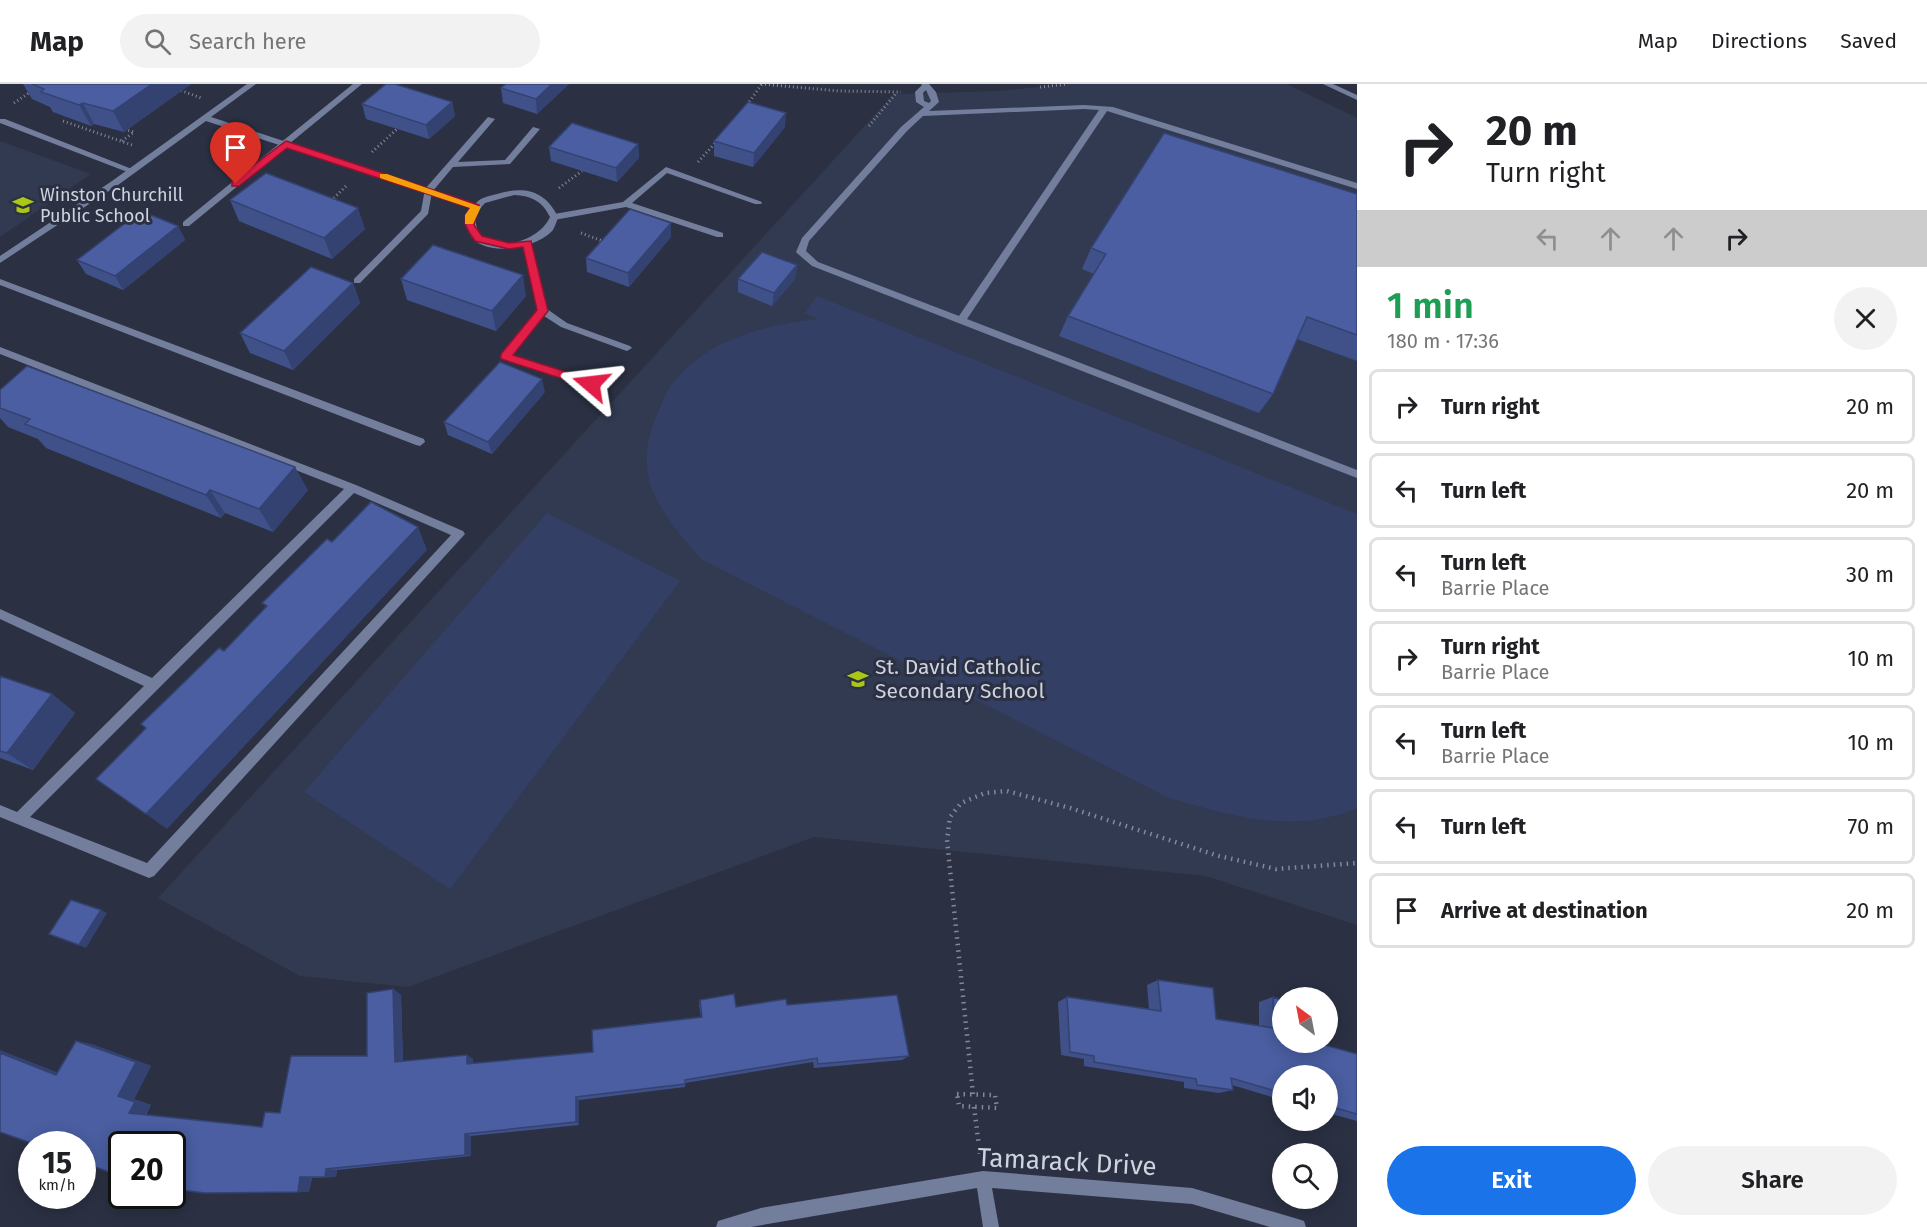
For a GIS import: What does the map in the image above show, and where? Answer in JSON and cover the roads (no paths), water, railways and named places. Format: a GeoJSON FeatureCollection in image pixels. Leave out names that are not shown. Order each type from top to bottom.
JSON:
{"type":"FeatureCollection","features":[{"type":"Feature","properties":{"kind":"street"},"geometry":{"type":"LineString","coordinates":[[0,260],[133,171],[252,84]]}},
{"type":"Feature","properties":{"kind":"street"},"geometry":{"type":"LineString","coordinates":[[186,224],[358,84]]}},
{"type":"Feature","properties":{"kind":"street"},"geometry":{"type":"LineString","coordinates":[[1327,84],[1357,98]]}},
{"type":"Feature","properties":{"kind":"street"},"geometry":{"type":"LineString","coordinates":[[925,85],[919,92],[921,102],[928,106],[805,240],[801,252],[815,264],[1357,474]]}},
{"type":"Feature","properties":{"kind":"street"},"geometry":{"type":"LineString","coordinates":[[919,114],[1105,108],[1357,186]]}},
{"type":"Feature","properties":{"kind":"street"},"geometry":{"type":"LineString","coordinates":[[961,321],[1105,108]]}},
{"type":"Feature","properties":{"kind":"street"},"geometry":{"type":"LineString","coordinates":[[206,118],[476,207]]}},
{"type":"Feature","properties":{"kind":"street"},"geometry":{"type":"LineString","coordinates":[[357,281],[425,212],[428,191],[491,119]]}},
{"type":"Feature","properties":{"kind":"street"},"geometry":{"type":"LineString","coordinates":[[2,121],[133,171]]}},
{"type":"Feature","properties":{"kind":"street"},"geometry":{"type":"LineString","coordinates":[[451,165],[507,162],[536,129]]}},
{"type":"Feature","properties":{"kind":"street"},"geometry":{"type":"LineString","coordinates":[[626,204],[666,170],[758,202]]}},
{"type":"Feature","properties":{"kind":"street"},"geometry":{"type":"LineString","coordinates":[[531,194],[542,199],[551,208],[554,217],[549,229],[527,243],[509,246],[479,239],[469,225],[470,215],[476,207],[495,195],[531,194]]}},
{"type":"Feature","properties":{"kind":"street"},"geometry":{"type":"LineString","coordinates":[[554,217],[626,204],[720,235]]}},
{"type":"Feature","properties":{"kind":"street"},"geometry":{"type":"LineString","coordinates":[[527,243],[543,311],[564,325],[627,348]]}},
{"type":"Feature","properties":{"kind":"street"},"geometry":{"type":"LineString","coordinates":[[0,282],[420,442]]}},
{"type":"Feature","properties":{"kind":"street"},"geometry":{"type":"LineString","coordinates":[[543,311],[505,357],[591,384]]}},
{"type":"Feature","properties":{"kind":"street"},"geometry":{"type":"LineString","coordinates":[[0,350],[35,368],[352,488],[459,534],[150,871],[0,811]]}},
{"type":"Feature","properties":{"kind":"street"},"geometry":{"type":"LineString","coordinates":[[19,819],[352,488]]}},
{"type":"Feature","properties":{"kind":"street"},"geometry":{"type":"LineString","coordinates":[[0,614],[154,685]]}},
{"type":"Feature","properties":{"kind":"street"},"geometry":{"type":"LineString","coordinates":[[983,1179],[991,1227]]}},
{"type":"Feature","properties":{"kind":"street","name":"Tamarack Drive"},"geometry":{"type":"LineString","coordinates":[[724,1227],[761,1215],[983,1179],[1192,1196],[1298,1227]]}},
{"type":"Feature","properties":{"kind":"place","name":"Winston Churchill Public School"},"geometry":{"type":"Point","coordinates":[23,205]}},
{"type":"Feature","properties":{"kind":"place","name":"St. David Catholic Secondary School"},"geometry":{"type":"Point","coordinates":[858,679]}}]}
